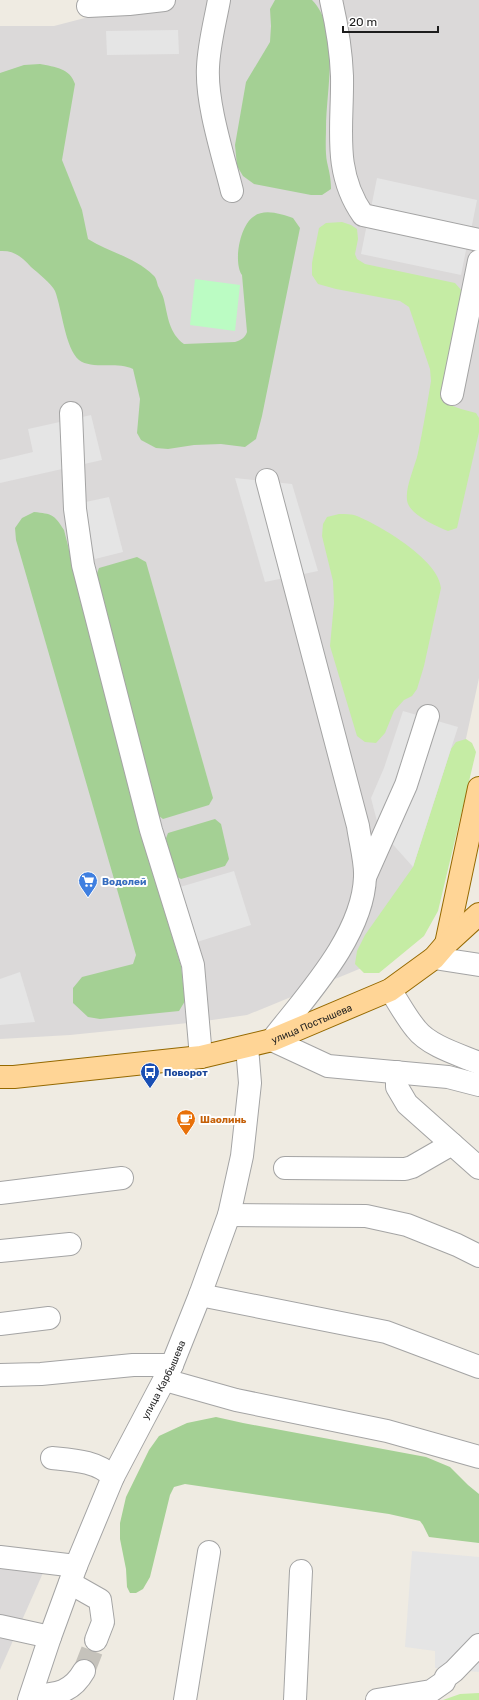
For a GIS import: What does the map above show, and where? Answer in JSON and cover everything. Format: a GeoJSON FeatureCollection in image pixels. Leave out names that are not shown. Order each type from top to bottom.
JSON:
{"type":"FeatureCollection","features":[{"type":"Feature","properties":{"kind":"main road"},"geometry":{"type":"LineString","coordinates":[[440,951],[479,788]]}},
{"type":"Feature","properties":{"kind":"main road","name":"улица Постышева"},"geometry":{"type":"LineString","coordinates":[[0,1077],[201,1057],[272,1040],[390,990],[440,951],[479,914]]}},
{"type":"Feature","properties":{"kind":"street"},"geometry":{"type":"LineString","coordinates":[[88,6],[129,4],[164,0]]}},
{"type":"Feature","properties":{"kind":"street"},"geometry":{"type":"LineString","coordinates":[[219,0],[207,68],[210,99],[232,191]]}},
{"type":"Feature","properties":{"kind":"street"},"geometry":{"type":"LineString","coordinates":[[331,0],[340,43],[342,76],[340,124],[342,163],[349,192],[355,203],[363,215],[479,240]]}},
{"type":"Feature","properties":{"kind":"street"},"geometry":{"type":"LineString","coordinates":[[452,394],[479,261]]}},
{"type":"Feature","properties":{"kind":"street"},"geometry":{"type":"LineString","coordinates":[[71,413],[76,509],[83,565],[151,830],[193,965],[201,1057]]}},
{"type":"Feature","properties":{"kind":"street"},"geometry":{"type":"LineString","coordinates":[[267,480],[358,826],[365,877]]}},
{"type":"Feature","properties":{"kind":"street"},"geometry":{"type":"LineString","coordinates":[[428,716],[406,785],[365,877],[360,902],[352,927],[336,957],[272,1040],[328,1066],[448,1077],[479,1085]]}},
{"type":"Feature","properties":{"kind":"street"},"geometry":{"type":"LineString","coordinates":[[440,951],[479,965]]}},
{"type":"Feature","properties":{"kind":"street"},"geometry":{"type":"LineString","coordinates":[[390,990],[417,1031],[428,1040],[479,1063]]}},
{"type":"Feature","properties":{"kind":"street","name":"улица Карбышева"},"geometry":{"type":"LineString","coordinates":[[30,1698],[73,1574],[114,1477],[169,1372],[200,1295],[229,1215],[242,1156],[250,1083],[247,1047]]}},
{"type":"Feature","properties":{"kind":"street"},"geometry":{"type":"LineString","coordinates":[[397,1072],[397,1087],[407,1104],[479,1168]]}},
{"type":"Feature","properties":{"kind":"street"},"geometry":{"type":"LineString","coordinates":[[285,1168],[412,1167],[452,1144]]}},
{"type":"Feature","properties":{"kind":"street"},"geometry":{"type":"LineString","coordinates":[[0,1193],[122,1178]]}},
{"type":"Feature","properties":{"kind":"street"},"geometry":{"type":"LineString","coordinates":[[229,1215],[366,1216],[406,1226],[457,1245],[479,1256]]}},
{"type":"Feature","properties":{"kind":"street"},"geometry":{"type":"LineString","coordinates":[[0,1251],[70,1244]]}},
{"type":"Feature","properties":{"kind":"street"},"geometry":{"type":"LineString","coordinates":[[200,1295],[386,1332],[436,1349],[479,1367]]}},
{"type":"Feature","properties":{"kind":"street"},"geometry":{"type":"LineString","coordinates":[[0,1324],[49,1318]]}},
{"type":"Feature","properties":{"kind":"street"},"geometry":{"type":"LineString","coordinates":[[0,1375],[41,1374],[133,1365],[169,1372],[236,1400],[387,1431],[479,1457]]}},
{"type":"Feature","properties":{"kind":"street"},"geometry":{"type":"LineString","coordinates":[[52,1458],[86,1463],[106,1469],[114,1477]]}},
{"type":"Feature","properties":{"kind":"street"},"geometry":{"type":"LineString","coordinates":[[185,1700],[209,1552]]}},
{"type":"Feature","properties":{"kind":"street"},"geometry":{"type":"LineString","coordinates":[[0,1557],[73,1574],[100,1600],[103,1622],[96,1640]]}},
{"type":"Feature","properties":{"kind":"street"},"geometry":{"type":"LineString","coordinates":[[295,1700],[301,1571]]}},
{"type":"Feature","properties":{"kind":"street"},"geometry":{"type":"LineString","coordinates":[[0,1626],[50,1637]]}},
{"type":"Feature","properties":{"kind":"street"},"geometry":{"type":"LineString","coordinates":[[377,1700],[431,1691],[444,1682],[446,1677],[454,1671],[479,1645]]}},
{"type":"Feature","properties":{"kind":"street"},"geometry":{"type":"LineString","coordinates":[[30,1698],[69,1689],[79,1680],[84,1671]]}},
{"type":"Feature","properties":{"kind":"shaded area"},"geometry":{"type":"Polygon","coordinates":[[[154,0],[479,0],[479,678],[426,925],[386,958],[247,1015],[198,1022],[70,1035],[0,1039],[0,26],[54,26],[154,0]]]}},
{"type":"Feature","properties":{"kind":"shaded area"},"geometry":{"type":"Polygon","coordinates":[[[178,30],[179,54],[107,55],[106,31],[178,30]]]}},
{"type":"Feature","properties":{"kind":"shaded area"},"geometry":{"type":"Polygon","coordinates":[[[377,178],[477,200],[471,230],[371,208],[377,178]]]}},
{"type":"Feature","properties":{"kind":"shaded area"},"geometry":{"type":"Polygon","coordinates":[[[367,224],[467,245],[461,275],[361,254],[367,224]]]}},
{"type":"Feature","properties":{"kind":"shaded area"},"geometry":{"type":"Polygon","coordinates":[[[91,415],[102,460],[0,483],[0,460],[33,452],[28,429],[91,415]]]}},
{"type":"Feature","properties":{"kind":"shaded area"},"geometry":{"type":"Polygon","coordinates":[[[235,478],[292,484],[318,571],[265,582],[235,478]]]}},
{"type":"Feature","properties":{"kind":"shaded area"},"geometry":{"type":"Polygon","coordinates":[[[109,497],[123,552],[95,559],[81,503],[109,497]]]}},
{"type":"Feature","properties":{"kind":"shaded area"},"geometry":{"type":"Polygon","coordinates":[[[403,711],[458,727],[413,867],[379,829],[371,798],[384,768],[403,711]]]}},
{"type":"Feature","properties":{"kind":"shaded area"},"geometry":{"type":"Polygon","coordinates":[[[234,871],[251,925],[197,942],[180,887],[234,871]]]}},
{"type":"Feature","properties":{"kind":"shaded area"},"geometry":{"type":"Polygon","coordinates":[[[20,972],[35,1022],[0,1025],[0,979],[20,972]]]}},
{"type":"Feature","properties":{"kind":"shaded area"},"geometry":{"type":"Polygon","coordinates":[[[412,1551],[479,1557],[479,1672],[435,1668],[435,1651],[405,1647],[412,1551]]]}},
{"type":"Feature","properties":{"kind":"shaded area"},"geometry":{"type":"Polygon","coordinates":[[[0,1561],[46,1566],[0,1670],[0,1561]]]}},
{"type":"Feature","properties":{"kind":"green space"},"geometry":{"type":"Polygon","coordinates":[[[275,0],[312,0],[321,13],[326,27],[330,61],[326,149],[331,189],[322,195],[311,195],[254,184],[243,176],[237,166],[235,145],[246,82],[270,42],[270,9],[275,0]]]}},
{"type":"Feature","properties":{"kind":"green space"},"geometry":{"type":"Polygon","coordinates":[[[40,64],[56,67],[66,71],[73,79],[75,84],[62,160],[82,210],[88,239],[130,259],[146,269],[156,278],[163,296],[172,330],[184,344],[235,342],[245,336],[247,332],[242,275],[239,269],[238,253],[241,236],[248,222],[253,217],[257,214],[267,212],[283,215],[293,218],[300,228],[262,416],[256,439],[245,447],[221,444],[194,445],[168,449],[156,448],[141,440],[137,433],[140,399],[133,369],[120,366],[84,363],[79,360],[70,347],[55,291],[51,285],[21,257],[14,253],[0,251],[0,73],[24,65],[40,64]]]}},
{"type":"Feature","properties":{"kind":"green space"},"geometry":{"type":"Polygon","coordinates":[[[342,222],[357,229],[358,239],[355,254],[357,259],[365,264],[455,283],[462,291],[444,398],[447,404],[476,413],[479,418],[479,432],[457,528],[448,531],[431,523],[415,513],[408,504],[408,486],[418,453],[431,381],[430,369],[409,307],[400,301],[336,289],[318,284],[312,275],[312,263],[319,228],[326,223],[342,222]]]}},
{"type":"Feature","properties":{"kind":"green space"},"geometry":{"type":"Polygon","coordinates":[[[195,279],[240,285],[235,331],[190,325],[195,279]]]}},
{"type":"Feature","properties":{"kind":"green space"},"geometry":{"type":"Polygon","coordinates":[[[34,512],[49,514],[58,521],[64,530],[140,830],[181,966],[185,1001],[179,1011],[100,1019],[88,1017],[73,1003],[73,988],[82,977],[133,964],[136,955],[16,540],[15,528],[22,518],[34,512]]]}},
{"type":"Feature","properties":{"kind":"green space"},"geometry":{"type":"Polygon","coordinates":[[[339,514],[351,514],[357,516],[394,536],[407,545],[430,566],[438,577],[441,588],[424,666],[417,689],[412,696],[404,700],[394,711],[385,733],[376,743],[365,742],[357,736],[330,646],[334,603],[333,581],[322,536],[323,524],[327,517],[339,514]]]}},
{"type":"Feature","properties":{"kind":"green space"},"geometry":{"type":"Polygon","coordinates":[[[137,557],[146,562],[213,798],[209,805],[163,819],[159,816],[96,576],[99,568],[137,557]]]}},
{"type":"Feature","properties":{"kind":"green space"},"geometry":{"type":"Polygon","coordinates":[[[466,739],[472,743],[476,752],[438,911],[424,936],[379,973],[364,973],[355,964],[357,951],[365,935],[413,867],[451,749],[456,742],[466,739]]]}},
{"type":"Feature","properties":{"kind":"green space"},"geometry":{"type":"Polygon","coordinates":[[[215,819],[221,824],[229,859],[225,866],[181,879],[177,877],[165,841],[168,833],[215,819]]]}},
{"type":"Feature","properties":{"kind":"green space"},"geometry":{"type":"Polygon","coordinates":[[[216,1417],[426,1457],[450,1467],[479,1494],[479,1543],[429,1537],[420,1521],[389,1514],[185,1484],[174,1487],[170,1495],[150,1577],[143,1589],[136,1593],[130,1593],[127,1587],[126,1569],[120,1539],[120,1523],[126,1497],[149,1450],[159,1436],[187,1423],[216,1417]]]}},
{"type":"Feature","properties":{"kind":"green space"},"geometry":{"type":"Polygon","coordinates":[[[479,1693],[479,1700],[443,1700],[460,1694],[479,1693]]]}},
{"type":"Feature","properties":{"kind":"tunnel"},"geometry":{"type":"LineString","coordinates":[[84,1671],[96,1640]]}},
{"type":"Feature","properties":{"kind":"place","name":"Водолей"},"geometry":{"type":"Point","coordinates":[88,898]}},
{"type":"Feature","properties":{"kind":"place","name":"Поворот"},"geometry":{"type":"Point","coordinates":[150,1089]}},
{"type":"Feature","properties":{"kind":"place","name":"Шаолинь"},"geometry":{"type":"Point","coordinates":[186,1136]}}]}
